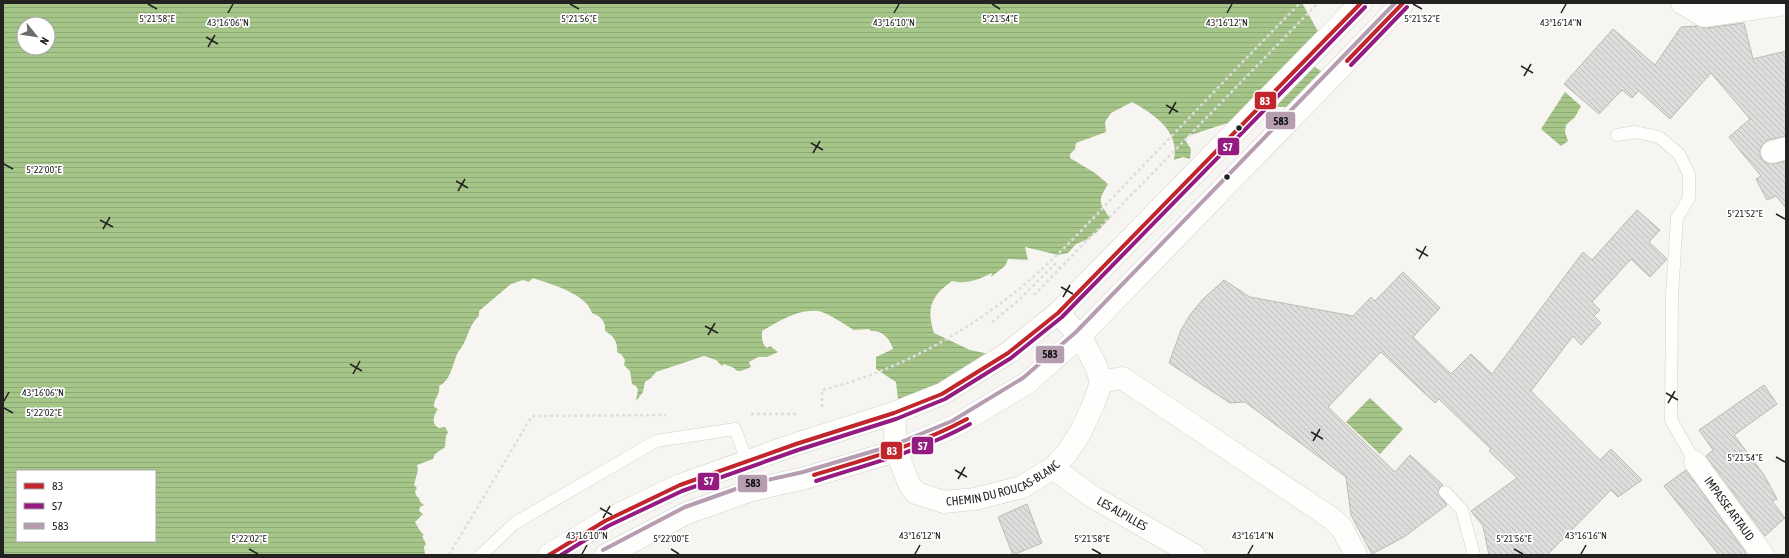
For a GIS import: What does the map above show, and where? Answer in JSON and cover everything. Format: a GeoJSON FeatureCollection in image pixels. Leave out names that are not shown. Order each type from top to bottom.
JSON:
{"type":"FeatureCollection","features":[{"type":"Feature","properties":{"kind":"main road"},"geometry":{"type":"LineString","coordinates":[[549,555],[605,521],[680,485],[747,461],[886,416],[942,394],[999,359],[1058,312],[1361,3]]}},
{"type":"Feature","properties":{"kind":"main road"},"geometry":{"type":"LineString","coordinates":[[606,555],[687,513],[744,492],[806,478],[896,451],[955,426],[1027,383],[1080,336],[1403,3]]}},
{"type":"Feature","properties":{"kind":"main road"},"geometry":{"type":"LineString","coordinates":[[1682,3],[1704,16],[1786,4]]}},
{"type":"Feature","properties":{"kind":"main road"},"geometry":{"type":"LineString","coordinates":[[1058,312],[1080,336],[1096,366],[1101,382],[1122,378],[1331,518],[1342,528],[1356,555]]}},
{"type":"Feature","properties":{"kind":"main road","name":"CHEMIN DU ROUCAS-BLANC"},"geometry":{"type":"LineString","coordinates":[[886,416],[896,451],[910,486],[916,493],[944,502],[975,499],[1022,487],[1052,468],[1067,453],[1080,432],[1094,403],[1101,382]]}},
{"type":"Feature","properties":{"kind":"main road","name":"IMPASSE ARTAUD"},"geometry":{"type":"LineString","coordinates":[[1695,462],[1763,555]]}},
{"type":"Feature","properties":{"kind":"main road","name":"LES ALPILLES"},"geometry":{"type":"LineString","coordinates":[[1052,468],[1093,497],[1194,555]]}},
{"type":"Feature","properties":{"kind":"lane"},"geometry":{"type":"LineString","coordinates":[[1616,135],[1635,132],[1659,137],[1679,154],[1689,174],[1689,198],[1677,218],[1672,295],[1672,420],[1695,462]]}},
{"type":"Feature","properties":{"kind":"lane"},"geometry":{"type":"LineString","coordinates":[[481,555],[515,523],[656,441],[735,429],[747,461]]}},
{"type":"Feature","properties":{"kind":"lane"},"geometry":{"type":"LineString","coordinates":[[1446,492],[1462,510],[1474,555]]}},
{"type":"Feature","properties":{"kind":"path"},"geometry":{"type":"LineString","coordinates":[[822,408],[822,390],[881,371],[945,342],[1019,289],[1070,241],[1300,3]]}},
{"type":"Feature","properties":{"kind":"path"},"geometry":{"type":"LineString","coordinates":[[1029,300],[1318,3]]}},
{"type":"Feature","properties":{"kind":"path"},"geometry":{"type":"LineString","coordinates":[[992,322],[1019,300],[1054,264],[1059,268]]}},
{"type":"Feature","properties":{"kind":"path"},"geometry":{"type":"LineString","coordinates":[[816,410],[828,406]]}},
{"type":"Feature","properties":{"kind":"path"},"geometry":{"type":"LineString","coordinates":[[749,414],[802,414]]}},
{"type":"Feature","properties":{"kind":"path"},"geometry":{"type":"LineString","coordinates":[[449,555],[532,416],[672,415]]}},
{"type":"Feature","properties":{"kind":"shaded area"},"geometry":{"type":"Polygon","coordinates":[[[3,3],[1302,3],[1319,33],[1310,64],[1321,71],[1324,79],[1304,89],[1306,97],[1298,107],[1276,107],[1188,136],[1185,140],[1191,149],[1190,159],[1183,157],[1174,160],[1175,150],[1173,140],[1169,132],[1157,118],[1149,112],[1132,102],[1111,113],[1105,122],[1106,132],[1076,143],[1075,149],[1070,154],[1070,158],[1095,173],[1108,184],[1102,194],[1101,204],[1110,218],[1097,232],[1086,240],[1076,244],[1068,253],[1058,255],[1025,247],[1028,260],[1008,259],[1005,266],[991,277],[992,273],[968,282],[952,281],[939,292],[932,303],[930,316],[934,333],[970,350],[994,355],[899,408],[896,382],[876,369],[876,357],[893,349],[888,339],[879,332],[871,331],[869,329],[854,330],[831,316],[818,311],[796,314],[762,331],[762,340],[765,346],[767,348],[770,346],[778,352],[767,357],[758,357],[749,362],[751,367],[737,371],[734,368],[724,364],[722,366],[716,360],[704,356],[656,372],[645,382],[643,392],[636,401],[638,389],[632,384],[630,371],[624,365],[625,360],[621,354],[617,352],[615,340],[605,331],[605,325],[602,320],[592,313],[583,300],[558,286],[533,278],[529,282],[523,280],[511,284],[479,311],[479,316],[472,325],[463,345],[457,353],[446,381],[439,386],[439,392],[434,404],[434,407],[438,409],[434,417],[434,422],[439,428],[445,427],[448,432],[445,447],[435,454],[433,459],[417,465],[418,470],[414,485],[417,488],[415,492],[417,497],[424,505],[420,507],[419,511],[423,514],[415,522],[424,535],[422,536],[426,544],[424,547],[425,555],[3,555],[3,3]]]}},
{"type":"Feature","properties":{"kind":"shaded area"},"geometry":{"type":"Polygon","coordinates":[[[1565,92],[1581,106],[1575,117],[1566,125],[1565,132],[1568,141],[1561,146],[1541,129],[1565,92]]]}},
{"type":"Feature","properties":{"kind":"shaded area"},"geometry":{"type":"Polygon","coordinates":[[[1370,398],[1403,429],[1380,454],[1346,422],[1370,398]]]}},
{"type":"Feature","properties":{"kind":"building"},"geometry":{"type":"Polygon","coordinates":[[[1744,23],[1753,59],[1786,51],[1786,136],[1768,140],[1760,149],[1760,155],[1763,161],[1769,164],[1786,161],[1786,208],[1776,196],[1767,200],[1756,179],[1761,176],[1729,137],[1750,119],[1711,73],[1670,119],[1639,91],[1632,98],[1622,90],[1599,114],[1564,84],[1613,29],[1655,65],[1681,27],[1697,26],[1706,28],[1744,23]]]}},
{"type":"Feature","properties":{"kind":"building"},"geometry":{"type":"Polygon","coordinates":[[[1637,210],[1660,230],[1649,242],[1667,259],[1650,277],[1631,259],[1592,302],[1600,310],[1594,316],[1601,323],[1581,345],[1573,336],[1531,391],[1600,460],[1611,449],[1642,480],[1618,497],[1611,490],[1547,555],[1489,555],[1483,526],[1471,511],[1517,478],[1489,451],[1491,449],[1439,399],[1435,403],[1381,352],[1328,407],[1395,472],[1410,455],[1443,485],[1440,487],[1438,493],[1447,505],[1404,537],[1372,554],[1351,515],[1346,477],[1245,402],[1230,403],[1169,363],[1181,330],[1190,315],[1202,300],[1224,280],[1250,297],[1353,316],[1371,297],[1375,301],[1403,272],[1440,308],[1413,337],[1451,374],[1471,354],[1492,374],[1583,252],[1592,260],[1637,210]]]}},
{"type":"Feature","properties":{"kind":"building"},"geometry":{"type":"Polygon","coordinates":[[[1764,385],[1777,404],[1734,435],[1764,475],[1777,499],[1772,501],[1785,518],[1765,536],[1706,456],[1713,450],[1699,430],[1764,385]]]}},
{"type":"Feature","properties":{"kind":"building"},"geometry":{"type":"Polygon","coordinates":[[[1686,470],[1746,553],[1744,555],[1719,555],[1664,486],[1686,470]]]}},
{"type":"Feature","properties":{"kind":"building"},"geometry":{"type":"Polygon","coordinates":[[[1027,504],[1042,543],[1013,555],[998,517],[1027,504]]]}},
{"type":"Feature","properties":{"kind":"transit line","name":"83"},"geometry":{"type":"LineString","coordinates":[[549,555],[605,521],[680,485],[796,444],[894,413],[942,394],[1008,353],[1058,313],[1361,3]]}},
{"type":"Feature","properties":{"kind":"transit line","name":"583"},"geometry":{"type":"LineString","coordinates":[[603,550],[685,507],[750,484],[803,472],[894,445],[952,421],[1023,378],[1076,332],[1395,3]]}},
{"type":"Feature","properties":{"kind":"transit line","name":"83"},"geometry":{"type":"LineString","coordinates":[[1347,61],[1403,3]]}},
{"type":"Feature","properties":{"kind":"transit line","name":"S7"},"geometry":{"type":"LineString","coordinates":[[561,555],[608,526],[682,491],[798,450],[896,419],[945,399],[1011,358],[1062,317],[1365,7]]}},
{"type":"Feature","properties":{"kind":"transit line","name":"S7"},"geometry":{"type":"LineString","coordinates":[[1351,65],[1407,7]]}},
{"type":"Feature","properties":{"kind":"transit line","name":"83"},"geometry":{"type":"LineString","coordinates":[[814,475],[911,444],[967,419]]}},
{"type":"Feature","properties":{"kind":"transit line","name":"S7"},"geometry":{"type":"LineString","coordinates":[[816,481],[875,463],[933,442],[970,424]]}}]}
